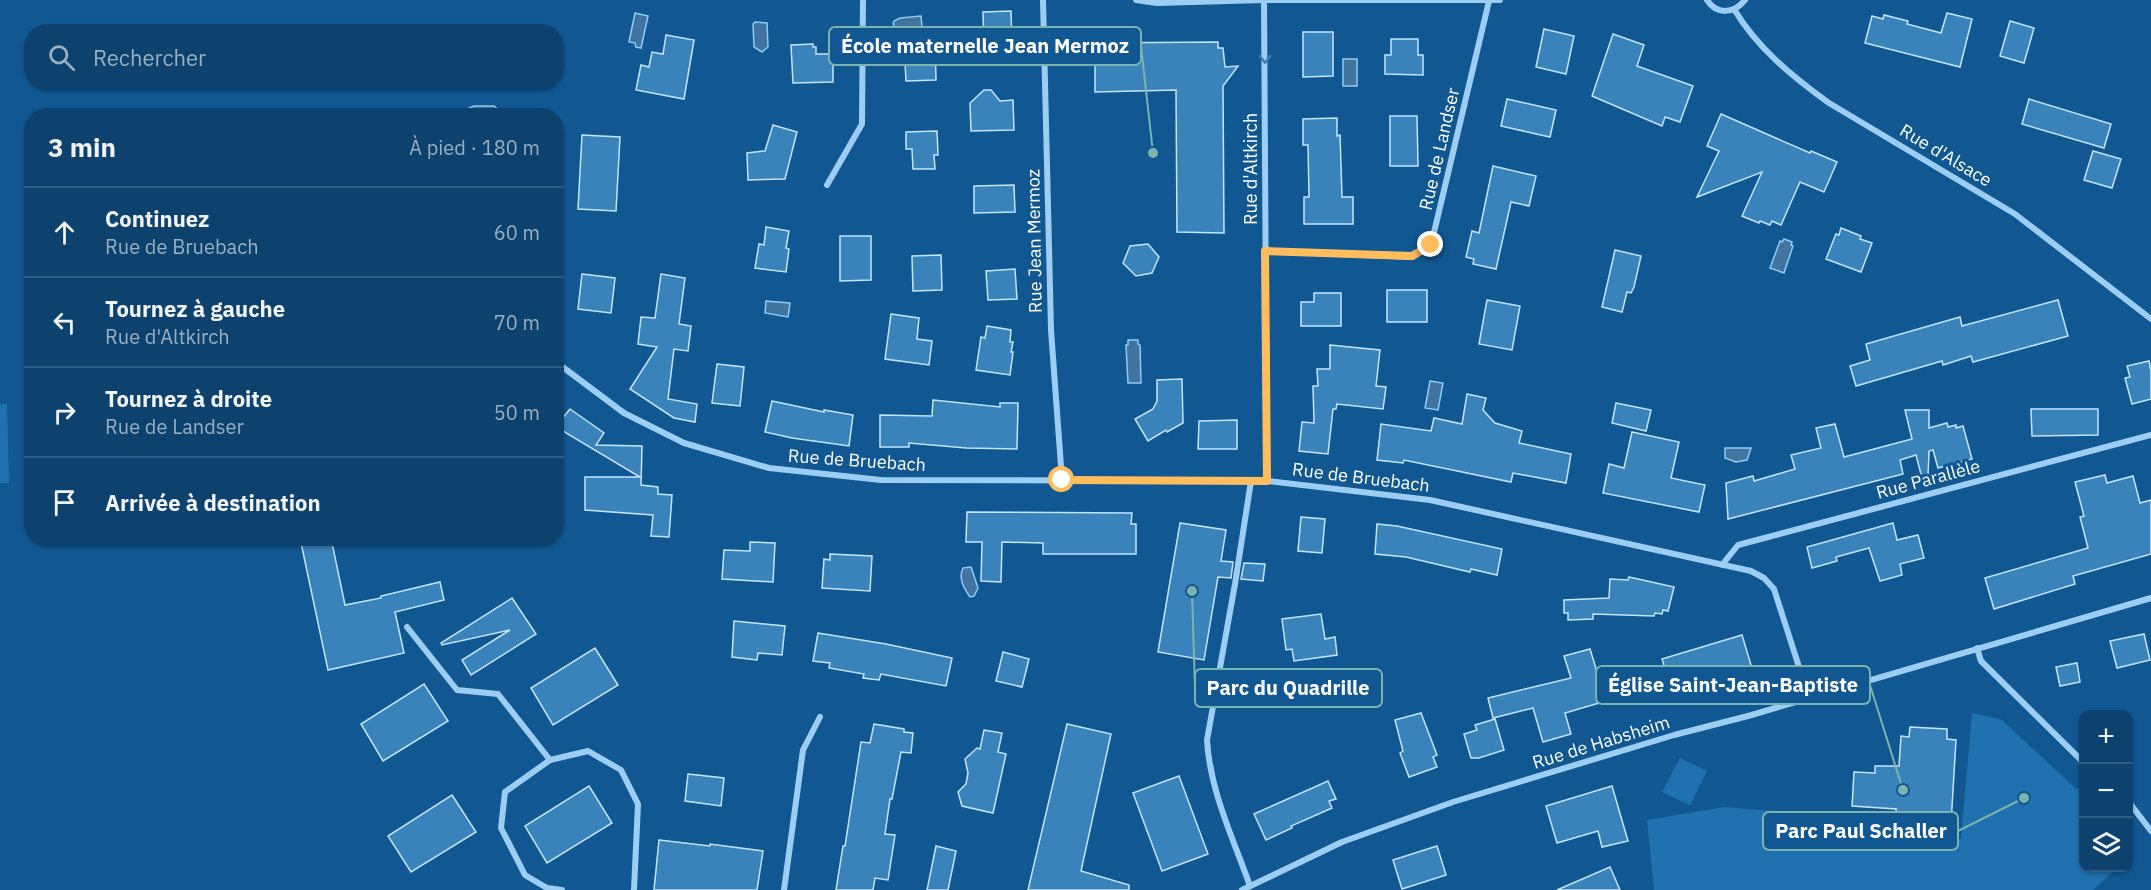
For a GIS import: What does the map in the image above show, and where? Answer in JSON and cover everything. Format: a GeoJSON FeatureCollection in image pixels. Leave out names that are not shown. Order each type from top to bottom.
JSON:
{"type":"FeatureCollection","features":[{"type":"Feature","properties":{"kind":"street"},"geometry":{"type":"LineString","coordinates":[[827,185],[862,124],[862,0]]}},
{"type":"Feature","properties":{"kind":"street","name":"Rue Jean Mermoz"},"geometry":{"type":"LineString","coordinates":[[1043,0],[1051,330],[1062,480]]}},
{"type":"Feature","properties":{"kind":"street"},"geometry":{"type":"LineString","coordinates":[[1136,0],[1157,3],[1264,0],[1500,0]]}},
{"type":"Feature","properties":{"kind":"street","name":"Rue d'Altkirch"},"geometry":{"type":"LineString","coordinates":[[1264,0],[1267,481]]}},
{"type":"Feature","properties":{"kind":"street"},"geometry":{"type":"LineString","coordinates":[[1707,0],[1721,11],[1734,9],[1745,0]]}},
{"type":"Feature","properties":{"kind":"street","name":"Rue de Landser"},"geometry":{"type":"LineString","coordinates":[[1265,251],[1412,256],[1431,245],[1489,1]]}},
{"type":"Feature","properties":{"kind":"street","name":"Rue d'Alsace"},"geometry":{"type":"LineString","coordinates":[[1734,9],[1769,54],[1804,85],[1829,103],[2016,214],[2151,319]]}},
{"type":"Feature","properties":{"kind":"street","name":"Rue de Bruebach"},"geometry":{"type":"LineString","coordinates":[[564,368],[624,413],[684,443],[769,468],[881,480],[1267,481],[1430,500],[1751,571],[1764,578],[1774,589],[1809,698]]}},
{"type":"Feature","properties":{"kind":"street","name":"Rue Parallèle"},"geometry":{"type":"LineString","coordinates":[[1722,565],[1738,545],[2151,435]]}},
{"type":"Feature","properties":{"kind":"street"},"geometry":{"type":"LineString","coordinates":[[1250,886],[1215,788],[1209,765],[1207,740],[1251,481]]}},
{"type":"Feature","properties":{"kind":"street","name":"Rue de Habsheim"},"geometry":{"type":"LineString","coordinates":[[1242,890],[1342,842],[1399,820],[1674,735],[2151,598]]}},
{"type":"Feature","properties":{"kind":"street"},"geometry":{"type":"LineString","coordinates":[[408,627],[457,690],[498,694],[550,760]]}},
{"type":"Feature","properties":{"kind":"street"},"geometry":{"type":"LineString","coordinates":[[1977,648],[1982,661],[2079,758]]}},
{"type":"Feature","properties":{"kind":"street"},"geometry":{"type":"LineString","coordinates":[[784,890],[803,750],[820,717]]}},
{"type":"Feature","properties":{"kind":"street"},"geometry":{"type":"LineString","coordinates":[[562,890],[547,888],[525,875],[501,828],[505,792],[550,760],[588,751],[621,770],[638,804],[634,890]]}},
{"type":"Feature","properties":{"kind":"street"},"geometry":{"type":"LineString","coordinates":[[2133,808],[2151,831]]}},
{"type":"Feature","properties":{"kind":"shaded area"},"geometry":{"type":"Polygon","coordinates":[[[635,13],[648,16],[641,48],[629,42],[635,13]]]}},
{"type":"Feature","properties":{"kind":"shaded area"},"geometry":{"type":"Polygon","coordinates":[[[921,16],[922,27],[898,32],[893,24],[900,18],[921,16]]]}},
{"type":"Feature","properties":{"kind":"shaded area"},"geometry":{"type":"Polygon","coordinates":[[[755,22],[767,23],[768,47],[762,52],[754,47],[753,24],[755,22]]]}},
{"type":"Feature","properties":{"kind":"shaded area"},"geometry":{"type":"Polygon","coordinates":[[[1343,59],[1357,59],[1357,86],[1343,86],[1343,59]]]}},
{"type":"Feature","properties":{"kind":"shaded area"},"geometry":{"type":"Polygon","coordinates":[[[494,106],[496,108],[469,108],[494,106]]]}},
{"type":"Feature","properties":{"kind":"shaded area"},"geometry":{"type":"Polygon","coordinates":[[[1784,239],[1792,242],[1793,246],[1784,273],[1770,268],[1780,241],[1784,239]]]}},
{"type":"Feature","properties":{"kind":"shaded area"},"geometry":{"type":"Polygon","coordinates":[[[766,301],[790,303],[788,317],[765,313],[766,301]]]}},
{"type":"Feature","properties":{"kind":"shaded area"},"geometry":{"type":"Polygon","coordinates":[[[1128,340],[1138,340],[1140,345],[1141,383],[1128,383],[1126,345],[1128,345],[1128,340]]]}},
{"type":"Feature","properties":{"kind":"shaded area"},"geometry":{"type":"Polygon","coordinates":[[[1430,381],[1443,383],[1438,410],[1425,408],[1430,381]]]}},
{"type":"Feature","properties":{"kind":"shaded area"},"geometry":{"type":"Polygon","coordinates":[[[0,404],[7,404],[9,483],[0,483],[0,404]]]}},
{"type":"Feature","properties":{"kind":"shaded area"},"geometry":{"type":"Polygon","coordinates":[[[1725,448],[1751,448],[1747,460],[1736,462],[1725,458],[1725,448]]]}},
{"type":"Feature","properties":{"kind":"shaded area"},"geometry":{"type":"Polygon","coordinates":[[[971,567],[978,588],[974,596],[970,597],[961,576],[963,568],[971,567]]]}},
{"type":"Feature","properties":{"kind":"shaded area"},"geometry":{"type":"Polygon","coordinates":[[[1972,713],[2002,720],[2076,789],[2079,789],[2079,872],[2113,872],[2093,890],[1654,890],[1647,820],[1724,807],[1851,817],[1961,839],[1972,713]]]}},
{"type":"Feature","properties":{"kind":"shaded area"},"geometry":{"type":"Polygon","coordinates":[[[1680,758],[1707,771],[1690,805],[1662,792],[1680,758]]]}},
{"type":"Feature","properties":{"kind":"building"},"geometry":{"type":"Polygon","coordinates":[[[1011,11],[1012,49],[984,50],[983,12],[1011,11]]]}},
{"type":"Feature","properties":{"kind":"building"},"geometry":{"type":"Polygon","coordinates":[[[1947,13],[1972,19],[1960,67],[1865,43],[1872,16],[1883,19],[1884,15],[1941,33],[1947,13]]]}},
{"type":"Feature","properties":{"kind":"building"},"geometry":{"type":"Polygon","coordinates":[[[2010,21],[2034,28],[2024,63],[2000,56],[2010,21]]]}},
{"type":"Feature","properties":{"kind":"building"},"geometry":{"type":"Polygon","coordinates":[[[1544,29],[1574,36],[1566,74],[1536,67],[1544,29]]]}},
{"type":"Feature","properties":{"kind":"building"},"geometry":{"type":"Polygon","coordinates":[[[1303,32],[1333,32],[1333,76],[1303,77],[1303,32]]]}},
{"type":"Feature","properties":{"kind":"building"},"geometry":{"type":"Polygon","coordinates":[[[1613,34],[1644,45],[1637,66],[1693,86],[1680,122],[1665,117],[1662,126],[1592,96],[1613,34]]]}},
{"type":"Feature","properties":{"kind":"building"},"geometry":{"type":"Polygon","coordinates":[[[666,35],[694,40],[684,99],[636,90],[641,65],[649,67],[652,52],[663,54],[666,35]]]}},
{"type":"Feature","properties":{"kind":"building"},"geometry":{"type":"Polygon","coordinates":[[[1391,39],[1418,39],[1418,55],[1423,55],[1423,75],[1385,74],[1385,55],[1391,55],[1391,39]]]}},
{"type":"Feature","properties":{"kind":"building"},"geometry":{"type":"Polygon","coordinates":[[[935,42],[936,80],[906,81],[904,43],[935,42]]]}},
{"type":"Feature","properties":{"kind":"building"},"geometry":{"type":"Polygon","coordinates":[[[1218,42],[1218,48],[1223,48],[1225,67],[1238,66],[1223,86],[1224,233],[1177,232],[1176,90],[1095,92],[1095,43],[1218,42]]]}},
{"type":"Feature","properties":{"kind":"building"},"geometry":{"type":"Polygon","coordinates":[[[813,44],[813,47],[816,47],[816,54],[833,54],[833,82],[793,83],[791,45],[813,44]]]}},
{"type":"Feature","properties":{"kind":"building"},"geometry":{"type":"Polygon","coordinates":[[[984,90],[991,90],[1000,101],[1013,100],[1014,130],[971,131],[970,103],[984,90]]]}},
{"type":"Feature","properties":{"kind":"building"},"geometry":{"type":"Polygon","coordinates":[[[1507,99],[1556,110],[1550,137],[1501,126],[1507,99]]]}},
{"type":"Feature","properties":{"kind":"building"},"geometry":{"type":"Polygon","coordinates":[[[2029,99],[2111,124],[2104,148],[2022,124],[2029,99]]]}},
{"type":"Feature","properties":{"kind":"building"},"geometry":{"type":"Polygon","coordinates":[[[1721,114],[1810,153],[1811,151],[1837,162],[1824,192],[1800,182],[1781,225],[1772,221],[1770,225],[1760,221],[1759,223],[1742,216],[1762,172],[1697,197],[1719,151],[1707,146],[1721,114]]]}},
{"type":"Feature","properties":{"kind":"building"},"geometry":{"type":"Polygon","coordinates":[[[1390,116],[1417,116],[1418,166],[1390,166],[1390,116]]]}},
{"type":"Feature","properties":{"kind":"building"},"geometry":{"type":"Polygon","coordinates":[[[1337,118],[1337,136],[1340,135],[1342,197],[1353,197],[1353,224],[1304,224],[1304,197],[1309,197],[1308,145],[1303,145],[1303,119],[1337,118]]]}},
{"type":"Feature","properties":{"kind":"building"},"geometry":{"type":"Polygon","coordinates":[[[773,125],[797,132],[785,179],[748,180],[747,153],[765,151],[773,125]]]}},
{"type":"Feature","properties":{"kind":"building"},"geometry":{"type":"Polygon","coordinates":[[[937,131],[938,155],[934,155],[935,169],[913,169],[912,149],[906,149],[906,132],[937,131]]]}},
{"type":"Feature","properties":{"kind":"building"},"geometry":{"type":"Polygon","coordinates":[[[582,135],[620,137],[616,211],[578,209],[582,135]]]}},
{"type":"Feature","properties":{"kind":"building"},"geometry":{"type":"Polygon","coordinates":[[[2093,151],[2121,159],[2112,188],[2084,180],[2093,151]]]}},
{"type":"Feature","properties":{"kind":"building"},"geometry":{"type":"Polygon","coordinates":[[[1493,166],[1536,176],[1529,206],[1511,202],[1496,269],[1473,264],[1474,259],[1466,257],[1472,231],[1479,233],[1493,166]]]}},
{"type":"Feature","properties":{"kind":"building"},"geometry":{"type":"Polygon","coordinates":[[[1014,185],[1015,212],[974,213],[974,186],[1014,185]]]}},
{"type":"Feature","properties":{"kind":"building"},"geometry":{"type":"Polygon","coordinates":[[[766,227],[789,231],[786,272],[755,268],[759,244],[764,245],[766,227]]]}},
{"type":"Feature","properties":{"kind":"building"},"geometry":{"type":"Polygon","coordinates":[[[1841,228],[1872,243],[1861,272],[1826,259],[1836,234],[1839,235],[1841,228]]]}},
{"type":"Feature","properties":{"kind":"building"},"geometry":{"type":"Polygon","coordinates":[[[840,236],[871,236],[871,280],[840,281],[840,236]]]}},
{"type":"Feature","properties":{"kind":"building"},"geometry":{"type":"Polygon","coordinates":[[[1148,244],[1159,257],[1152,273],[1136,276],[1123,263],[1130,246],[1148,244]]]}},
{"type":"Feature","properties":{"kind":"building"},"geometry":{"type":"Polygon","coordinates":[[[1615,250],[1641,256],[1634,287],[1631,293],[1627,292],[1622,312],[1602,307],[1615,250]]]}},
{"type":"Feature","properties":{"kind":"building"},"geometry":{"type":"Polygon","coordinates":[[[941,255],[942,290],[913,291],[912,256],[941,255]]]}},
{"type":"Feature","properties":{"kind":"building"},"geometry":{"type":"Polygon","coordinates":[[[1015,269],[1017,299],[988,300],[986,271],[1015,269]]]}},
{"type":"Feature","properties":{"kind":"building"},"geometry":{"type":"Polygon","coordinates":[[[582,274],[615,278],[611,313],[578,309],[582,274]]]}},
{"type":"Feature","properties":{"kind":"building"},"geometry":{"type":"Polygon","coordinates":[[[661,274],[685,278],[679,324],[691,326],[688,351],[674,349],[668,399],[697,404],[695,422],[674,418],[630,389],[657,347],[638,344],[641,317],[655,318],[661,274]]]}},
{"type":"Feature","properties":{"kind":"building"},"geometry":{"type":"Polygon","coordinates":[[[1387,290],[1427,290],[1427,322],[1387,322],[1387,290]]]}},
{"type":"Feature","properties":{"kind":"building"},"geometry":{"type":"Polygon","coordinates":[[[1314,293],[1341,293],[1341,326],[1301,326],[1301,302],[1314,302],[1314,293]]]}},
{"type":"Feature","properties":{"kind":"building"},"geometry":{"type":"Polygon","coordinates":[[[1487,300],[1520,306],[1512,350],[1479,344],[1487,300]]]}},
{"type":"Feature","properties":{"kind":"building"},"geometry":{"type":"Polygon","coordinates":[[[2058,300],[2068,336],[1973,362],[1971,356],[1943,365],[1942,361],[1856,386],[1850,366],[1870,360],[1866,344],[1960,317],[1962,326],[2058,300]]]}},
{"type":"Feature","properties":{"kind":"building"},"geometry":{"type":"Polygon","coordinates":[[[891,314],[919,318],[917,339],[932,341],[929,365],[885,359],[891,314]]]}},
{"type":"Feature","properties":{"kind":"building"},"geometry":{"type":"Polygon","coordinates":[[[987,326],[1011,330],[1010,342],[1013,342],[1011,352],[1013,352],[1010,375],[976,370],[981,337],[985,338],[987,326]]]}},
{"type":"Feature","properties":{"kind":"building"},"geometry":{"type":"Polygon","coordinates":[[[1330,345],[1380,350],[1376,386],[1386,387],[1383,409],[1337,404],[1336,409],[1333,409],[1328,454],[1299,451],[1302,422],[1314,423],[1313,386],[1318,386],[1317,369],[1330,369],[1330,345]]]}},
{"type":"Feature","properties":{"kind":"building"},"geometry":{"type":"Polygon","coordinates":[[[2149,361],[2151,399],[2132,404],[2125,378],[2130,377],[2127,366],[2149,361]]]}},
{"type":"Feature","properties":{"kind":"building"},"geometry":{"type":"Polygon","coordinates":[[[717,364],[744,367],[740,406],[712,403],[717,364]]]}},
{"type":"Feature","properties":{"kind":"building"},"geometry":{"type":"Polygon","coordinates":[[[1182,379],[1183,423],[1148,441],[1135,419],[1153,409],[1157,401],[1157,380],[1182,379]]]}},
{"type":"Feature","properties":{"kind":"building"},"geometry":{"type":"Polygon","coordinates":[[[1467,394],[1486,398],[1483,410],[1495,423],[1522,431],[1519,443],[1571,454],[1566,483],[1513,473],[1511,482],[1404,460],[1403,463],[1377,460],[1381,424],[1431,431],[1434,418],[1462,424],[1467,394]]]}},
{"type":"Feature","properties":{"kind":"building"},"geometry":{"type":"Polygon","coordinates":[[[933,400],[1000,407],[1000,403],[1018,403],[1017,449],[966,448],[909,443],[909,447],[880,447],[880,415],[932,416],[933,400]]]}},
{"type":"Feature","properties":{"kind":"building"},"geometry":{"type":"Polygon","coordinates":[[[772,401],[824,412],[824,410],[853,415],[849,446],[765,432],[772,401]]]}},
{"type":"Feature","properties":{"kind":"building"},"geometry":{"type":"Polygon","coordinates":[[[1616,403],[1651,410],[1646,431],[1612,423],[1616,403]]]}},
{"type":"Feature","properties":{"kind":"building"},"geometry":{"type":"Polygon","coordinates":[[[570,409],[604,433],[596,445],[642,446],[641,485],[658,487],[658,494],[672,495],[669,537],[651,536],[653,515],[585,510],[585,477],[640,477],[566,433],[564,416],[570,409]]]}},
{"type":"Feature","properties":{"kind":"building"},"geometry":{"type":"Polygon","coordinates":[[[2031,409],[2098,409],[2098,435],[2032,436],[2031,409]]]}},
{"type":"Feature","properties":{"kind":"building"},"geometry":{"type":"Polygon","coordinates":[[[1905,410],[1929,410],[1929,428],[1947,423],[1948,427],[1963,426],[1972,459],[1938,468],[1933,450],[1929,451],[1928,477],[1922,478],[1916,455],[1900,460],[1903,474],[1728,519],[1726,483],[1753,476],[1754,481],[1795,469],[1791,455],[1821,448],[1816,428],[1835,424],[1844,457],[1912,439],[1905,410]]]}},
{"type":"Feature","properties":{"kind":"building"},"geometry":{"type":"Polygon","coordinates":[[[1237,420],[1237,449],[1198,449],[1199,421],[1237,420]]]}},
{"type":"Feature","properties":{"kind":"building"},"geometry":{"type":"Polygon","coordinates":[[[1632,432],[1679,442],[1671,478],[1705,485],[1699,512],[1603,493],[1609,464],[1624,468],[1632,432]]]}},
{"type":"Feature","properties":{"kind":"building"},"geometry":{"type":"Polygon","coordinates":[[[2105,475],[2107,483],[2133,476],[2140,503],[2151,500],[2151,554],[2073,576],[2075,584],[1994,609],[1985,578],[2088,548],[2080,517],[2084,516],[2075,482],[2105,475]]]}},
{"type":"Feature","properties":{"kind":"building"},"geometry":{"type":"Polygon","coordinates":[[[967,512],[1132,513],[1131,524],[1136,524],[1136,554],[1043,554],[1043,543],[1002,542],[1001,582],[981,581],[982,542],[966,542],[967,512]]]}},
{"type":"Feature","properties":{"kind":"building"},"geometry":{"type":"Polygon","coordinates":[[[1301,517],[1325,519],[1322,553],[1298,551],[1301,517]]]}},
{"type":"Feature","properties":{"kind":"building"},"geometry":{"type":"Polygon","coordinates":[[[1180,523],[1226,530],[1221,561],[1233,562],[1231,578],[1218,577],[1204,660],[1158,652],[1180,523]]]}},
{"type":"Feature","properties":{"kind":"building"},"geometry":{"type":"Polygon","coordinates":[[[1893,523],[1897,540],[1918,535],[1924,558],[1900,564],[1902,575],[1880,581],[1869,548],[1836,557],[1837,561],[1812,568],[1807,547],[1893,523]]]}},
{"type":"Feature","properties":{"kind":"building"},"geometry":{"type":"Polygon","coordinates":[[[1377,524],[1397,526],[1502,549],[1497,575],[1471,569],[1470,572],[1406,557],[1375,554],[1377,524]]]}},
{"type":"Feature","properties":{"kind":"building"},"geometry":{"type":"Polygon","coordinates":[[[750,542],[775,543],[773,582],[722,579],[724,550],[750,551],[750,542]]]}},
{"type":"Feature","properties":{"kind":"building"},"geometry":{"type":"Polygon","coordinates":[[[302,546],[333,546],[345,605],[440,582],[444,600],[395,612],[404,653],[328,670],[302,546]]]}},
{"type":"Feature","properties":{"kind":"building"},"geometry":{"type":"Polygon","coordinates":[[[830,554],[872,556],[870,591],[822,588],[824,559],[830,560],[830,554]]]}},
{"type":"Feature","properties":{"kind":"building"},"geometry":{"type":"Polygon","coordinates":[[[1244,563],[1265,564],[1263,581],[1241,579],[1244,563]]]}},
{"type":"Feature","properties":{"kind":"building"},"geometry":{"type":"Polygon","coordinates":[[[1629,577],[1674,587],[1668,611],[1663,610],[1662,614],[1655,613],[1654,616],[1593,614],[1593,619],[1568,620],[1568,613],[1564,613],[1564,600],[1609,598],[1610,579],[1628,580],[1629,577]]]}},
{"type":"Feature","properties":{"kind":"building"},"geometry":{"type":"Polygon","coordinates":[[[512,598],[536,634],[471,675],[462,660],[510,630],[442,645],[441,643],[512,598]]]}},
{"type":"Feature","properties":{"kind":"building"},"geometry":{"type":"Polygon","coordinates":[[[1321,614],[1325,639],[1335,637],[1337,655],[1294,661],[1292,649],[1286,650],[1282,619],[1321,614]]]}},
{"type":"Feature","properties":{"kind":"building"},"geometry":{"type":"Polygon","coordinates":[[[734,621],[785,626],[782,655],[758,653],[757,660],[732,657],[734,621]]]}},
{"type":"Feature","properties":{"kind":"building"},"geometry":{"type":"Polygon","coordinates":[[[818,633],[952,658],[946,686],[881,674],[879,680],[863,678],[864,674],[829,668],[830,663],[813,661],[818,633]]]}},
{"type":"Feature","properties":{"kind":"building"},"geometry":{"type":"Polygon","coordinates":[[[2144,634],[2150,660],[2117,668],[2110,641],[2144,634]]]}},
{"type":"Feature","properties":{"kind":"building"},"geometry":{"type":"Polygon","coordinates":[[[1742,635],[1754,675],[1674,699],[1662,659],[1742,635]]]}},
{"type":"Feature","properties":{"kind":"building"},"geometry":{"type":"Polygon","coordinates":[[[595,648],[618,685],[553,725],[531,688],[595,648]]]}},
{"type":"Feature","properties":{"kind":"building"},"geometry":{"type":"Polygon","coordinates":[[[1590,649],[1606,701],[1565,713],[1571,734],[1543,742],[1533,708],[1493,718],[1488,698],[1571,678],[1564,656],[1590,649]]]}},
{"type":"Feature","properties":{"kind":"building"},"geometry":{"type":"Polygon","coordinates":[[[1003,652],[1029,659],[1022,687],[996,681],[1003,652]]]}},
{"type":"Feature","properties":{"kind":"building"},"geometry":{"type":"Polygon","coordinates":[[[2077,663],[2080,682],[2060,686],[2056,667],[2077,663]]]}},
{"type":"Feature","properties":{"kind":"building"},"geometry":{"type":"Polygon","coordinates":[[[424,684],[448,721],[383,761],[361,724],[424,684]]]}},
{"type":"Feature","properties":{"kind":"building"},"geometry":{"type":"Polygon","coordinates":[[[1421,713],[1437,755],[1433,757],[1437,767],[1409,777],[1400,753],[1403,751],[1395,720],[1421,713]]]}},
{"type":"Feature","properties":{"kind":"building"},"geometry":{"type":"Polygon","coordinates":[[[1495,719],[1504,750],[1479,758],[1471,758],[1464,734],[1477,730],[1475,725],[1495,719]]]}},
{"type":"Feature","properties":{"kind":"building"},"geometry":{"type":"Polygon","coordinates":[[[874,724],[904,729],[904,732],[913,733],[911,753],[901,752],[892,799],[890,799],[885,834],[895,835],[888,880],[875,878],[873,890],[836,890],[861,742],[870,743],[874,724]]]}},
{"type":"Feature","properties":{"kind":"building"},"geometry":{"type":"Polygon","coordinates":[[[1067,724],[1111,734],[1081,871],[1129,885],[1129,890],[1028,890],[1067,724]]]}},
{"type":"Feature","properties":{"kind":"building"},"geometry":{"type":"Polygon","coordinates":[[[1910,727],[1947,729],[1947,739],[1956,740],[1951,824],[1896,821],[1896,809],[1852,806],[1854,772],[1875,773],[1875,766],[1899,766],[1901,736],[1909,737],[1910,727]]]}},
{"type":"Feature","properties":{"kind":"building"},"geometry":{"type":"Polygon","coordinates":[[[984,730],[1002,733],[998,752],[1006,754],[993,813],[962,806],[958,792],[966,784],[968,773],[965,759],[977,748],[980,749],[984,730]]]}},
{"type":"Feature","properties":{"kind":"building"},"geometry":{"type":"Polygon","coordinates":[[[688,774],[724,778],[721,806],[685,801],[688,774]]]}},
{"type":"Feature","properties":{"kind":"building"},"geometry":{"type":"Polygon","coordinates":[[[1179,776],[1208,854],[1162,871],[1133,793],[1179,776]]]}},
{"type":"Feature","properties":{"kind":"building"},"geometry":{"type":"Polygon","coordinates":[[[1328,781],[1336,799],[1329,801],[1332,808],[1266,840],[1254,814],[1328,781]]]}},
{"type":"Feature","properties":{"kind":"building"},"geometry":{"type":"Polygon","coordinates":[[[589,786],[612,823],[547,863],[525,826],[589,786]]]}},
{"type":"Feature","properties":{"kind":"building"},"geometry":{"type":"Polygon","coordinates":[[[1612,786],[1628,841],[1602,847],[1598,831],[1557,843],[1546,806],[1612,786]]]}},
{"type":"Feature","properties":{"kind":"building"},"geometry":{"type":"Polygon","coordinates":[[[452,795],[476,832],[411,872],[388,836],[452,795]]]}},
{"type":"Feature","properties":{"kind":"building"},"geometry":{"type":"Polygon","coordinates":[[[659,840],[763,851],[757,890],[654,890],[659,840]]]}},
{"type":"Feature","properties":{"kind":"building"},"geometry":{"type":"Polygon","coordinates":[[[936,846],[956,851],[948,890],[927,890],[936,846]]]}},
{"type":"Feature","properties":{"kind":"building"},"geometry":{"type":"Polygon","coordinates":[[[1437,846],[1446,875],[1402,889],[1393,860],[1437,846]]]}},
{"type":"Feature","properties":{"kind":"building"},"geometry":{"type":"Polygon","coordinates":[[[1610,867],[1620,890],[1557,890],[1610,867]]]}},
{"type":"Feature","properties":{"kind":"place","name":"École maternelle Jean Mermoz"},"geometry":{"type":"Point","coordinates":[1153,153]}},
{"type":"Feature","properties":{"kind":"place","name":"Parc du Quadrille"},"geometry":{"type":"Point","coordinates":[1192,591]}},
{"type":"Feature","properties":{"kind":"place","name":"Église Saint-Jean-Baptiste"},"geometry":{"type":"Point","coordinates":[1903,790]}},
{"type":"Feature","properties":{"kind":"place","name":"Parc Paul Schaller"},"geometry":{"type":"Point","coordinates":[2024,798]}},
{"type":"Feature","properties":{"kind":"route"},"geometry":{"type":"LineString","coordinates":[[1062,480],[1267,481],[1265,251],[1412,256],[1431,245]]}}]}
